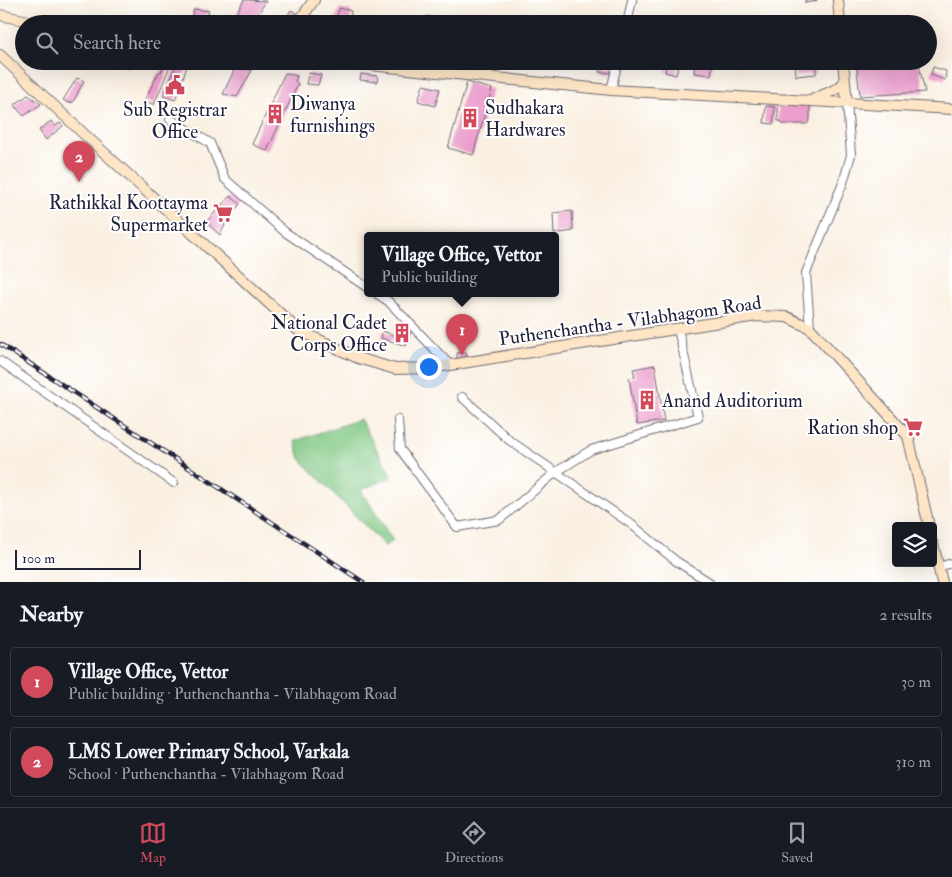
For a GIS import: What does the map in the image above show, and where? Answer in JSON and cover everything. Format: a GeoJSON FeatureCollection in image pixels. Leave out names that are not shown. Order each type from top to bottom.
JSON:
{"type":"FeatureCollection","features":[{"type":"Feature","properties":{"kind":"main road"},"geometry":{"type":"LineString","coordinates":[[303,15],[314,0]]}},
{"type":"Feature","properties":{"kind":"main road"},"geometry":{"type":"LineString","coordinates":[[838,0],[839,15]]}},
{"type":"Feature","properties":{"kind":"main road"},"geometry":{"type":"LineString","coordinates":[[0,15],[15,18]]}},
{"type":"Feature","properties":{"kind":"main road","name":"Puthenchantha - Vilabhagom Road"},"geometry":{"type":"LineString","coordinates":[[0,55],[15,69]]}},
{"type":"Feature","properties":{"kind":"main road","name":"Puthenchantha - Vilabhagom Road"},"geometry":{"type":"LineString","coordinates":[[16,70],[298,330],[358,358],[395,369],[431,368],[757,316],[787,317],[810,328],[908,436],[928,522]]}},
{"type":"Feature","properties":{"kind":"main road"},"geometry":{"type":"LineString","coordinates":[[419,70],[611,90],[952,109]]}},
{"type":"Feature","properties":{"kind":"main road"},"geometry":{"type":"LineString","coordinates":[[844,70],[847,103]]}},
{"type":"Feature","properties":{"kind":"main road"},"geometry":{"type":"LineString","coordinates":[[809,101],[839,88],[845,81]]}},
{"type":"Feature","properties":{"kind":"main road"},"geometry":{"type":"LineString","coordinates":[[937,562],[942,582]]}},
{"type":"Feature","properties":{"kind":"street"},"geometry":{"type":"LineString","coordinates":[[629,15],[632,0]]}},
{"type":"Feature","properties":{"kind":"street"},"geometry":{"type":"LineString","coordinates":[[611,90],[616,70]]}},
{"type":"Feature","properties":{"kind":"street"},"geometry":{"type":"LineString","coordinates":[[810,328],[806,274],[851,155],[847,103]]}},
{"type":"Feature","properties":{"kind":"street"},"geometry":{"type":"LineString","coordinates":[[170,119],[210,143],[226,179],[285,232],[364,285]]}},
{"type":"Feature","properties":{"kind":"street"},"geometry":{"type":"LineString","coordinates":[[382,297],[450,365]]}},
{"type":"Feature","properties":{"kind":"street"},"geometry":{"type":"LineString","coordinates":[[398,420],[400,449],[456,527],[500,520],[556,472],[590,450],[698,417],[678,329]]}},
{"type":"Feature","properties":{"kind":"street"},"geometry":{"type":"LineString","coordinates":[[0,361],[174,483]]}},
{"type":"Feature","properties":{"kind":"street"},"geometry":{"type":"LineString","coordinates":[[462,397],[509,440],[631,524],[676,561],[709,582]]}},
{"type":"Feature","properties":{"kind":"street"},"geometry":{"type":"LineString","coordinates":[[938,566],[952,563]]}},
{"type":"Feature","properties":{"kind":"green space"},"geometry":{"type":"Polygon","coordinates":[[[360,419],[392,477],[361,490],[393,541],[385,546],[300,459],[295,441],[360,419]]]}},
{"type":"Feature","properties":{"kind":"building"},"geometry":{"type":"Polygon","coordinates":[[[244,0],[266,1],[257,15],[235,15],[244,0]]]}},
{"type":"Feature","properties":{"kind":"building"},"geometry":{"type":"Polygon","coordinates":[[[805,0],[817,0],[817,1],[805,3],[805,0]]]}},
{"type":"Feature","properties":{"kind":"building"},"geometry":{"type":"Polygon","coordinates":[[[340,8],[351,11],[351,15],[337,15],[340,8]]]}},
{"type":"Feature","properties":{"kind":"building"},"geometry":{"type":"Polygon","coordinates":[[[194,9],[209,11],[207,15],[192,15],[194,9]]]}},
{"type":"Feature","properties":{"kind":"building"},"geometry":{"type":"Polygon","coordinates":[[[291,10],[297,14],[296,15],[288,15],[291,10]]]}},
{"type":"Feature","properties":{"kind":"building"},"geometry":{"type":"Polygon","coordinates":[[[937,68],[946,71],[945,80],[931,75],[932,70],[937,70],[937,68]]]}},
{"type":"Feature","properties":{"kind":"building"},"geometry":{"type":"Polygon","coordinates":[[[168,70],[154,105],[145,100],[158,73],[168,70]]]}},
{"type":"Feature","properties":{"kind":"building"},"geometry":{"type":"Polygon","coordinates":[[[174,70],[186,70],[175,100],[163,96],[174,70]]]}},
{"type":"Feature","properties":{"kind":"building"},"geometry":{"type":"Polygon","coordinates":[[[234,70],[252,70],[237,97],[223,94],[234,70]]]}},
{"type":"Feature","properties":{"kind":"building"},"geometry":{"type":"Polygon","coordinates":[[[599,70],[614,70],[613,73],[599,72],[599,70]]]}},
{"type":"Feature","properties":{"kind":"building"},"geometry":{"type":"Polygon","coordinates":[[[665,70],[677,70],[676,75],[665,72],[665,70]]]}},
{"type":"Feature","properties":{"kind":"building"},"geometry":{"type":"Polygon","coordinates":[[[694,70],[712,70],[711,75],[694,73],[694,70]]]}},
{"type":"Feature","properties":{"kind":"building"},"geometry":{"type":"Polygon","coordinates":[[[796,70],[816,70],[816,74],[796,76],[796,70]]]}},
{"type":"Feature","properties":{"kind":"building"},"geometry":{"type":"Polygon","coordinates":[[[857,70],[920,70],[925,92],[860,96],[857,70]]]}},
{"type":"Feature","properties":{"kind":"building","name":"Diwanya furnishings"},"geometry":{"type":"Polygon","coordinates":[[[285,73],[297,76],[295,81],[298,84],[267,151],[252,144],[285,73]]]}},
{"type":"Feature","properties":{"kind":"building"},"geometry":{"type":"Polygon","coordinates":[[[309,73],[321,75],[318,85],[306,84],[309,73]]]}},
{"type":"Feature","properties":{"kind":"building"},"geometry":{"type":"Polygon","coordinates":[[[361,74],[378,76],[377,82],[360,80],[361,74]]]}},
{"type":"Feature","properties":{"kind":"building"},"geometry":{"type":"Polygon","coordinates":[[[77,78],[84,81],[73,102],[68,103],[63,100],[77,78]]]}},
{"type":"Feature","properties":{"kind":"building","name":"Sudhakara Hardwares"},"geometry":{"type":"Polygon","coordinates":[[[467,82],[492,89],[473,155],[448,148],[467,82]]]}},
{"type":"Feature","properties":{"kind":"building"},"geometry":{"type":"Polygon","coordinates":[[[423,85],[440,89],[435,106],[418,101],[423,85]]]}},
{"type":"Feature","properties":{"kind":"building"},"geometry":{"type":"Polygon","coordinates":[[[28,95],[41,104],[24,116],[14,105],[28,95]]]}},
{"type":"Feature","properties":{"kind":"building"},"geometry":{"type":"Polygon","coordinates":[[[778,105],[810,105],[810,120],[807,124],[782,124],[781,121],[778,121],[778,105]]]}},
{"type":"Feature","properties":{"kind":"building"},"geometry":{"type":"Polygon","coordinates":[[[766,106],[775,107],[773,124],[764,123],[766,106]]]}},
{"type":"Feature","properties":{"kind":"building"},"geometry":{"type":"Polygon","coordinates":[[[51,121],[55,126],[60,123],[63,126],[46,140],[39,130],[51,121]]]}},
{"type":"Feature","properties":{"kind":"building","name":"Rathikkal Koottayma Supermarket"},"geometry":{"type":"Polygon","coordinates":[[[230,196],[240,204],[223,223],[225,225],[220,235],[206,222],[230,196]]]}},
{"type":"Feature","properties":{"kind":"building"},"geometry":{"type":"Polygon","coordinates":[[[572,211],[573,231],[554,232],[553,213],[572,211]]]}},
{"type":"Feature","properties":{"kind":"building","name":"National Cadet Corps Office"},"geometry":{"type":"Polygon","coordinates":[[[397,323],[412,328],[406,346],[381,338],[383,331],[393,335],[397,323]]]}},
{"type":"Feature","properties":{"kind":"building"},"geometry":{"type":"Polygon","coordinates":[[[466,352],[467,358],[457,359],[457,353],[466,352]]]}},
{"type":"Feature","properties":{"kind":"building","name":"Anand Auditorium"},"geometry":{"type":"Polygon","coordinates":[[[655,365],[664,421],[637,425],[629,378],[635,377],[633,369],[655,365]]]}},
{"type":"Feature","properties":{"kind":"building","name":"Ration shop"},"geometry":{"type":"Polygon","coordinates":[[[915,420],[919,430],[911,434],[906,424],[915,420]]]}},
{"type":"Feature","properties":{"kind":"railway"},"geometry":{"type":"LineString","coordinates":[[0,344],[363,582]]}},
{"type":"Feature","properties":{"kind":"place","name":"Sub Registrar Office"},"geometry":{"type":"Point","coordinates":[175,85]}},
{"type":"Feature","properties":{"kind":"place","name":"Diwanya furnishings"},"geometry":{"type":"Point","coordinates":[275,114]}},
{"type":"Feature","properties":{"kind":"place","name":"Sudhakara Hardwares"},"geometry":{"type":"Point","coordinates":[470,118]}},
{"type":"Feature","properties":{"kind":"place","name":"LMS Lower Primary School, Varkala"},"geometry":{"type":"Point","coordinates":[79,182]}},
{"type":"Feature","properties":{"kind":"place","name":"Rathikkal Koottayma Supermarket"},"geometry":{"type":"Point","coordinates":[223,213]}},
{"type":"Feature","properties":{"kind":"place","name":"National Cadet Corps Office"},"geometry":{"type":"Point","coordinates":[402,333]}},
{"type":"Feature","properties":{"kind":"place","name":"Village Office, Vettor"},"geometry":{"type":"Point","coordinates":[462,355]}},
{"type":"Feature","properties":{"kind":"place","name":"Anand Auditorium"},"geometry":{"type":"Point","coordinates":[647,400]}},
{"type":"Feature","properties":{"kind":"place","name":"Ration shop"},"geometry":{"type":"Point","coordinates":[913,427]}}]}
